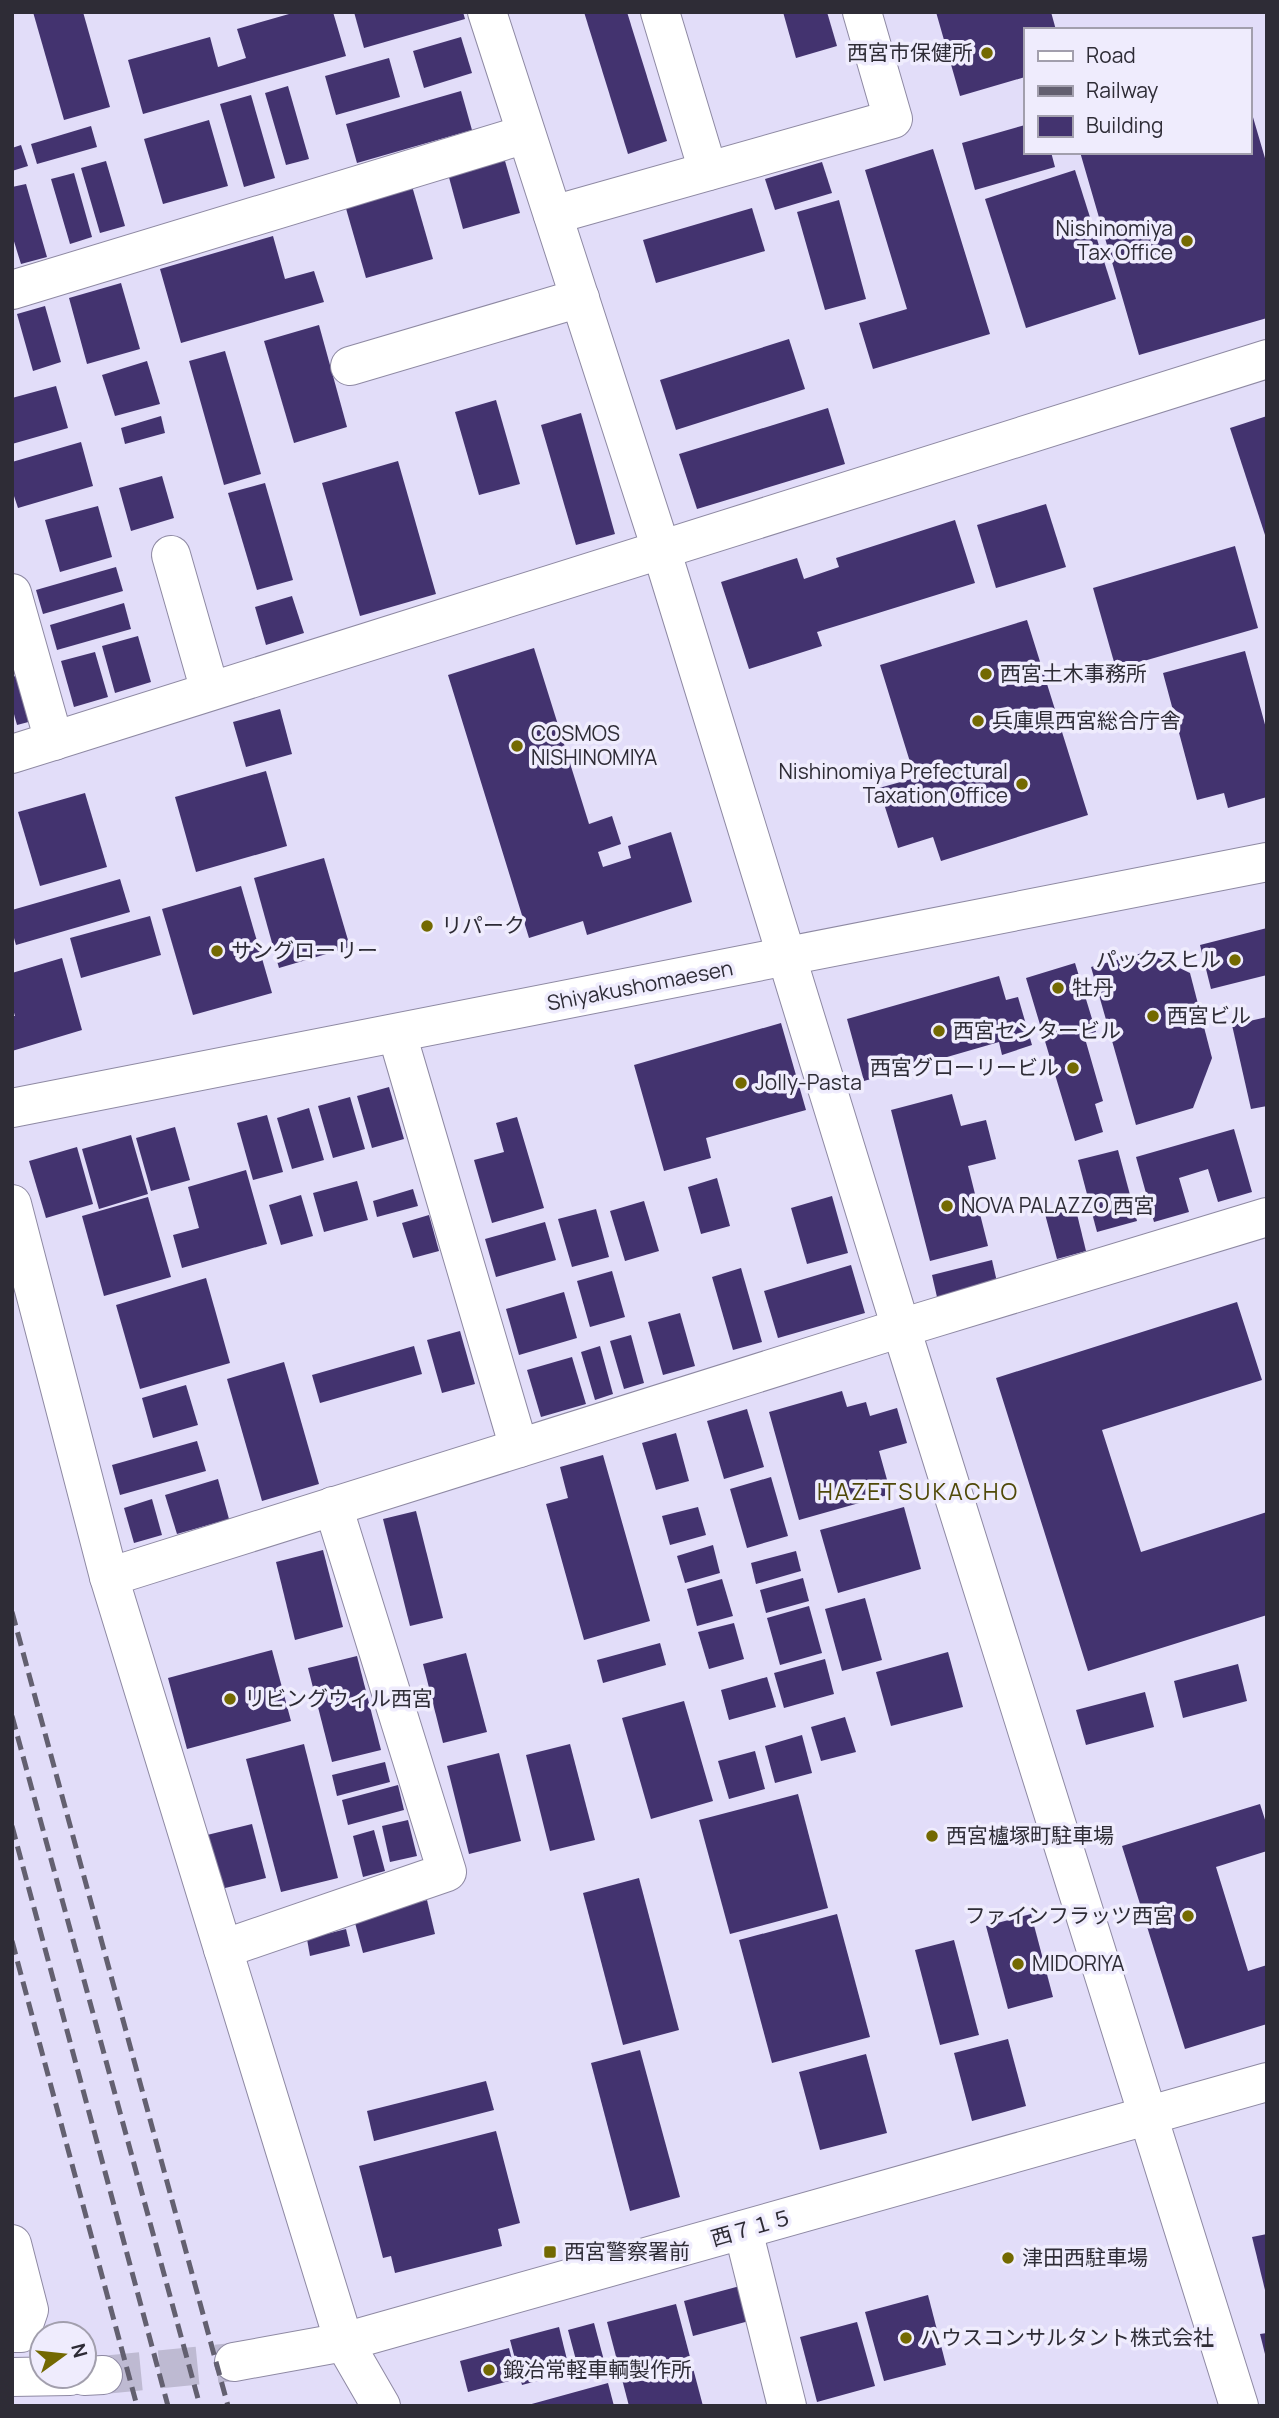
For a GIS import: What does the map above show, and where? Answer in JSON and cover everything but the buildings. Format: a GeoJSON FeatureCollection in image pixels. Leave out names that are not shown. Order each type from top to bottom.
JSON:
{"type":"FeatureCollection","features":[{"type":"Feature","properties":{"kind":"street"},"geometry":{"type":"LineString","coordinates":[[487,12],[662,549],[901,1328],[1239,2406]]}},
{"type":"Feature","properties":{"kind":"street"},"geometry":{"type":"LineString","coordinates":[[660,12],[708,171]]}},
{"type":"Feature","properties":{"kind":"street"},"geometry":{"type":"LineString","coordinates":[[553,215],[893,119],[862,12]]}},
{"type":"Feature","properties":{"kind":"street"},"geometry":{"type":"LineString","coordinates":[[12,290],[526,134]]}},
{"type":"Feature","properties":{"kind":"street"},"geometry":{"type":"LineString","coordinates":[[350,366],[580,298]]}},
{"type":"Feature","properties":{"kind":"street"},"geometry":{"type":"LineString","coordinates":[[12,754],[1267,359]]}},
{"type":"Feature","properties":{"kind":"street"},"geometry":{"type":"LineString","coordinates":[[172,555],[210,691]]}},
{"type":"Feature","properties":{"kind":"street"},"geometry":{"type":"LineString","coordinates":[[12,593],[54,741]]}},
{"type":"Feature","properties":{"kind":"street","name":"Shiyakushomaesen"},"geometry":{"type":"LineString","coordinates":[[12,1108],[1267,863]]}},
{"type":"Feature","properties":{"kind":"street"},"geometry":{"type":"LineString","coordinates":[[397,1034],[519,1448]]}},
{"type":"Feature","properties":{"kind":"street"},"geometry":{"type":"LineString","coordinates":[[12,1204],[109,1577],[223,1949],[344,2343],[381,2406]]}},
{"type":"Feature","properties":{"kind":"street"},"geometry":{"type":"LineString","coordinates":[[109,1577],[901,1328],[1267,1217]]}},
{"type":"Feature","properties":{"kind":"street"},"geometry":{"type":"LineString","coordinates":[[223,1949],[447,1872],[332,1506]]}},
{"type":"Feature","properties":{"kind":"street","name":"西７１５"},"geometry":{"type":"LineString","coordinates":[[234,2362],[344,2343],[1267,2082]]}},
{"type":"Feature","properties":{"kind":"street"},"geometry":{"type":"LineString","coordinates":[[743,2230],[786,2406]]}},
{"type":"Feature","properties":{"kind":"street"},"geometry":{"type":"LineString","coordinates":[[12,2244],[29,2310],[21,2333],[12,2333]]}},
{"type":"Feature","properties":{"kind":"tunnel"},"geometry":{"type":"LineString","coordinates":[[103,2375],[234,2362]]}},
{"type":"Feature","properties":{"kind":"railway"},"geometry":{"type":"LineString","coordinates":[[12,1612],[228,2406]]}},
{"type":"Feature","properties":{"kind":"railway"},"geometry":{"type":"LineString","coordinates":[[12,1716],[200,2406]]}},
{"type":"Feature","properties":{"kind":"railway"},"geometry":{"type":"LineString","coordinates":[[12,1826],[168,2406]]}},
{"type":"Feature","properties":{"kind":"railway"},"geometry":{"type":"LineString","coordinates":[[12,1941],[137,2406]]}},
{"type":"Feature","properties":{"kind":"place","name":"西宮市保健所"},"geometry":{"type":"Point","coordinates":[987,53]}},
{"type":"Feature","properties":{"kind":"place","name":"Nishinomiya Tax Office"},"geometry":{"type":"Point","coordinates":[1187,241]}},
{"type":"Feature","properties":{"kind":"place","name":"西宮土木事務所"},"geometry":{"type":"Point","coordinates":[986,674]}},
{"type":"Feature","properties":{"kind":"place","name":"兵庫県西宮総合庁舎"},"geometry":{"type":"Point","coordinates":[978,721]}},
{"type":"Feature","properties":{"kind":"place","name":"COSMOS NISHINOMIYA"},"geometry":{"type":"Point","coordinates":[517,746]}},
{"type":"Feature","properties":{"kind":"place","name":"Nishinomiya Prefectural Taxation Office"},"geometry":{"type":"Point","coordinates":[1022,784]}},
{"type":"Feature","properties":{"kind":"place","name":"リパーク"},"geometry":{"type":"Point","coordinates":[427,926]}},
{"type":"Feature","properties":{"kind":"place","name":"サングローリー"},"geometry":{"type":"Point","coordinates":[217,951]}},
{"type":"Feature","properties":{"kind":"place","name":"パックスヒル"},"geometry":{"type":"Point","coordinates":[1235,960]}},
{"type":"Feature","properties":{"kind":"place","name":"牡丹"},"geometry":{"type":"Point","coordinates":[1058,988]}},
{"type":"Feature","properties":{"kind":"place","name":"西宮ビル"},"geometry":{"type":"Point","coordinates":[1153,1016]}},
{"type":"Feature","properties":{"kind":"place","name":"西宮センタービル"},"geometry":{"type":"Point","coordinates":[939,1031]}},
{"type":"Feature","properties":{"kind":"place","name":"西宮グローリービル"},"geometry":{"type":"Point","coordinates":[1073,1068]}},
{"type":"Feature","properties":{"kind":"place","name":"Jolly-Pasta"},"geometry":{"type":"Point","coordinates":[741,1083]}},
{"type":"Feature","properties":{"kind":"place","name":"NOVA PALAZZO 西宮"},"geometry":{"type":"Point","coordinates":[947,1206]}},
{"type":"Feature","properties":{"kind":"place","name":"リビングウィル西宮"},"geometry":{"type":"Point","coordinates":[230,1699]}},
{"type":"Feature","properties":{"kind":"place","name":"西宮櫨塚町駐車場"},"geometry":{"type":"Point","coordinates":[932,1836]}},
{"type":"Feature","properties":{"kind":"place","name":"ファインフラッツ西宮"},"geometry":{"type":"Point","coordinates":[1188,1916]}},
{"type":"Feature","properties":{"kind":"place","name":"MIDORIYA"},"geometry":{"type":"Point","coordinates":[1018,1964]}},
{"type":"Feature","properties":{"kind":"place","name":"西宮警察署前"},"geometry":{"type":"Point","coordinates":[550,2252]}},
{"type":"Feature","properties":{"kind":"place","name":"津田西駐車場"},"geometry":{"type":"Point","coordinates":[1008,2258]}},
{"type":"Feature","properties":{"kind":"place","name":"ハウスコンサルタント株式会社"},"geometry":{"type":"Point","coordinates":[906,2338]}},
{"type":"Feature","properties":{"kind":"place","name":"鍛冶常軽車輌製作所"},"geometry":{"type":"Point","coordinates":[489,2370]}},
{"type":"Feature","properties":{"kind":"district","name":"HAZETSUKACHO"},"geometry":{"type":"Point","coordinates":[918,1492]}}]}
